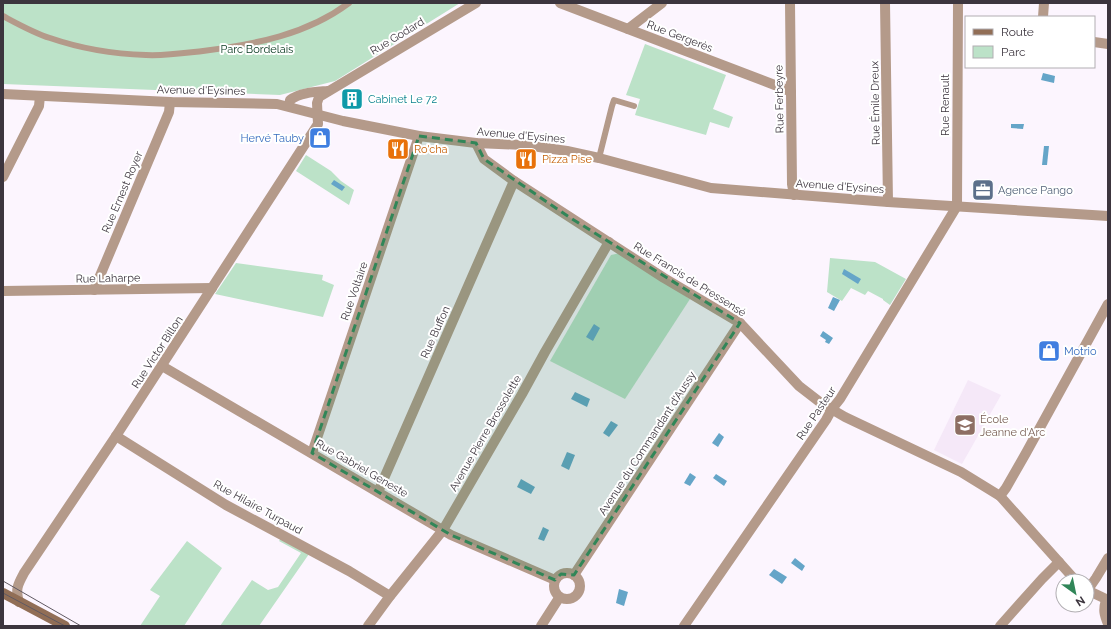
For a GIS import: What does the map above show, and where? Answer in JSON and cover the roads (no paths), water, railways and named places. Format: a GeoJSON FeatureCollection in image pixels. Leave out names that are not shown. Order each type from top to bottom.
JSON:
{"type":"FeatureCollection","features":[{"type":"Feature","properties":{"kind":"main road"},"geometry":{"type":"LineString","coordinates":[[3,593],[65,626]]}},
{"type":"Feature","properties":{"kind":"street","name":"Rue Godard"},"geometry":{"type":"LineString","coordinates":[[330,90],[476,3]]}},
{"type":"Feature","properties":{"kind":"street","name":"Rue Gergerès"},"geometry":{"type":"LineString","coordinates":[[560,3],[791,92]]}},
{"type":"Feature","properties":{"kind":"street"},"geometry":{"type":"LineString","coordinates":[[628,29],[662,3]]}},
{"type":"Feature","properties":{"kind":"street","name":"Rue Ferbeyre"},"geometry":{"type":"LineString","coordinates":[[790,3],[792,184],[794,195]]}},
{"type":"Feature","properties":{"kind":"street","name":"Rue Émile Dreux"},"geometry":{"type":"LineString","coordinates":[[885,3],[888,202]]}},
{"type":"Feature","properties":{"kind":"street","name":"Rue Renault"},"geometry":{"type":"LineString","coordinates":[[957,206],[958,3]]}},
{"type":"Feature","properties":{"kind":"street"},"geometry":{"type":"LineString","coordinates":[[1043,16],[1044,3]]}},
{"type":"Feature","properties":{"kind":"street"},"geometry":{"type":"LineString","coordinates":[[1095,42],[1108,44]]}},
{"type":"Feature","properties":{"kind":"street"},"geometry":{"type":"LineString","coordinates":[[289,106],[290,100],[294,97],[303,94],[330,90]]}},
{"type":"Feature","properties":{"kind":"street","name":"Rue Victor Billon"},"geometry":{"type":"LineString","coordinates":[[19,602],[17,588],[24,573],[162,366],[318,124],[317,103],[320,98],[330,90]]}},
{"type":"Feature","properties":{"kind":"street","name":"Avenue d'Eysines"},"geometry":{"type":"LineString","coordinates":[[3,94],[170,102],[277,104],[419,136],[476,143],[525,145],[567,151],[599,158],[710,188],[888,202],[1108,216]]}},
{"type":"Feature","properties":{"kind":"street"},"geometry":{"type":"LineString","coordinates":[[3,177],[39,106],[40,96]]}},
{"type":"Feature","properties":{"kind":"street","name":"Rue Ernest Royer"},"geometry":{"type":"LineString","coordinates":[[94,290],[169,112],[170,102]]}},
{"type":"Feature","properties":{"kind":"street","name":"Rue Voltaire"},"geometry":{"type":"LineString","coordinates":[[312,453],[419,136]]}},
{"type":"Feature","properties":{"kind":"street","name":"Rue Francis de Pressensé"},"geometry":{"type":"LineString","coordinates":[[476,143],[484,159],[514,181],[664,278],[740,324],[799,386],[821,403],[844,417],[961,472],[1000,496],[1069,573]]}},
{"type":"Feature","properties":{"kind":"street","name":"Rue Buffon"},"geometry":{"type":"LineString","coordinates":[[378,492],[514,181]]}},
{"type":"Feature","properties":{"kind":"street","name":"Rue Pasteur"},"geometry":{"type":"LineString","coordinates":[[684,626],[826,420],[957,206]]}},
{"type":"Feature","properties":{"kind":"street","name":"Avenue Pierre Brossolette"},"geometry":{"type":"LineString","coordinates":[[368,626],[443,530],[609,242]]}},
{"type":"Feature","properties":{"kind":"street","name":"Rue Laharpe"},"geometry":{"type":"LineString","coordinates":[[3,291],[212,288]]}},
{"type":"Feature","properties":{"kind":"street"},"geometry":{"type":"LineString","coordinates":[[1000,496],[1006,488],[1108,304]]}},
{"type":"Feature","properties":{"kind":"street","name":"Avenue du Commandant d'Aussy"},"geometry":{"type":"LineString","coordinates":[[574,575],[740,324]]}},
{"type":"Feature","properties":{"kind":"street","name":"Rue Gabriel Geneste"},"geometry":{"type":"LineString","coordinates":[[162,366],[443,530],[555,580]]}},
{"type":"Feature","properties":{"kind":"street","name":"Rue Hilaire Turpaud"},"geometry":{"type":"LineString","coordinates":[[116,436],[226,505],[349,571],[390,596]]}},
{"type":"Feature","properties":{"kind":"street"},"geometry":{"type":"LineString","coordinates":[[1095,579],[1108,558]]}},
{"type":"Feature","properties":{"kind":"street"},"geometry":{"type":"LineString","coordinates":[[1000,626],[1042,579],[1060,562]]}},
{"type":"Feature","properties":{"kind":"street"},"geometry":{"type":"LineString","coordinates":[[570,573],[574,575],[578,578],[580,583],[577,596],[568,600],[559,598],[554,592],[553,588],[555,580],[561,574],[570,573]]}},
{"type":"Feature","properties":{"kind":"street"},"geometry":{"type":"LineString","coordinates":[[1095,595],[1107,600],[1104,614],[1108,624]]}},
{"type":"Feature","properties":{"kind":"street"},"geometry":{"type":"LineString","coordinates":[[541,626],[559,598]]}},
{"type":"Feature","properties":{"kind":"lane"},"geometry":{"type":"LineString","coordinates":[[3,16],[34,32],[67,43],[92,49],[146,55],[226,48],[275,38],[311,26],[350,3]]}},
{"type":"Feature","properties":{"kind":"lane"},"geometry":{"type":"LineString","coordinates":[[599,158],[614,100],[634,106]]}},
{"type":"Feature","properties":{"kind":"water"},"geometry":{"type":"Polygon","coordinates":[[[1043,73],[1055,76],[1054,83],[1041,80],[1043,73]]]}},
{"type":"Feature","properties":{"kind":"water"},"geometry":{"type":"Polygon","coordinates":[[[1011,124],[1024,124],[1023,129],[1011,128],[1011,124]]]}},
{"type":"Feature","properties":{"kind":"water"},"geometry":{"type":"Polygon","coordinates":[[[1044,146],[1049,146],[1047,165],[1042,165],[1044,146]]]}},
{"type":"Feature","properties":{"kind":"water"},"geometry":{"type":"Polygon","coordinates":[[[334,180],[345,187],[342,191],[331,184],[334,180]]]}},
{"type":"Feature","properties":{"kind":"water"},"geometry":{"type":"Polygon","coordinates":[[[844,269],[861,279],[858,284],[842,274],[844,269]]]}},
{"type":"Feature","properties":{"kind":"water"},"geometry":{"type":"Polygon","coordinates":[[[833,297],[840,300],[834,311],[828,308],[833,297]]]}},
{"type":"Feature","properties":{"kind":"water"},"geometry":{"type":"Polygon","coordinates":[[[594,324],[600,328],[593,341],[586,337],[594,324]]]}},
{"type":"Feature","properties":{"kind":"water"},"geometry":{"type":"Polygon","coordinates":[[[823,331],[833,338],[829,344],[820,336],[823,331]]]}},
{"type":"Feature","properties":{"kind":"water"},"geometry":{"type":"Polygon","coordinates":[[[575,392],[590,399],[587,407],[571,399],[575,392]]]}},
{"type":"Feature","properties":{"kind":"water"},"geometry":{"type":"Polygon","coordinates":[[[611,421],[618,425],[609,437],[603,433],[611,421]]]}},
{"type":"Feature","properties":{"kind":"water"},"geometry":{"type":"Polygon","coordinates":[[[719,433],[724,437],[718,447],[712,443],[719,433]]]}},
{"type":"Feature","properties":{"kind":"water"},"geometry":{"type":"Polygon","coordinates":[[[567,452],[575,455],[569,470],[561,466],[567,452]]]}},
{"type":"Feature","properties":{"kind":"water"},"geometry":{"type":"Polygon","coordinates":[[[690,473],[696,477],[690,486],[684,483],[690,473]]]}},
{"type":"Feature","properties":{"kind":"water"},"geometry":{"type":"Polygon","coordinates":[[[716,474],[727,481],[724,486],[713,478],[716,474]]]}},
{"type":"Feature","properties":{"kind":"water"},"geometry":{"type":"Polygon","coordinates":[[[521,479],[535,487],[531,494],[517,487],[521,479]]]}},
{"type":"Feature","properties":{"kind":"water"},"geometry":{"type":"Polygon","coordinates":[[[543,527],[549,530],[544,541],[538,539],[543,527]]]}},
{"type":"Feature","properties":{"kind":"water"},"geometry":{"type":"Polygon","coordinates":[[[795,558],[805,566],[802,571],[791,563],[795,558]]]}},
{"type":"Feature","properties":{"kind":"water"},"geometry":{"type":"Polygon","coordinates":[[[774,569],[787,577],[782,584],[769,575],[774,569]]]}},
{"type":"Feature","properties":{"kind":"water"},"geometry":{"type":"Polygon","coordinates":[[[619,589],[628,592],[624,606],[616,603],[619,589]]]}},
{"type":"Feature","properties":{"kind":"tram line"},"geometry":{"type":"LineString","coordinates":[[3,581],[81,626]]}},
{"type":"Feature","properties":{"kind":"tram line"},"geometry":{"type":"LineString","coordinates":[[3,593],[65,626]]}},
{"type":"Feature","properties":{"kind":"place","name":"Cabinet Le 72"},"geometry":{"type":"Point","coordinates":[352,99]}},
{"type":"Feature","properties":{"kind":"place","name":"Hervé Tauby"},"geometry":{"type":"Point","coordinates":[320,138]}},
{"type":"Feature","properties":{"kind":"place","name":"Ro'cha"},"geometry":{"type":"Point","coordinates":[398,149]}},
{"type":"Feature","properties":{"kind":"place","name":"Pizza Pise"},"geometry":{"type":"Point","coordinates":[526,159]}},
{"type":"Feature","properties":{"kind":"place","name":"Agence Pango"},"geometry":{"type":"Point","coordinates":[983,190]}},
{"type":"Feature","properties":{"kind":"place","name":"Motrio"},"geometry":{"type":"Point","coordinates":[1049,351]}},
{"type":"Feature","properties":{"kind":"place","name":"École Jeanne d'Arc"},"geometry":{"type":"Point","coordinates":[965,425]}},
{"type":"Feature","properties":{"kind":"park label","name":"Parc Bordelais"},"geometry":{"type":"Point","coordinates":[257,49]}}]}
